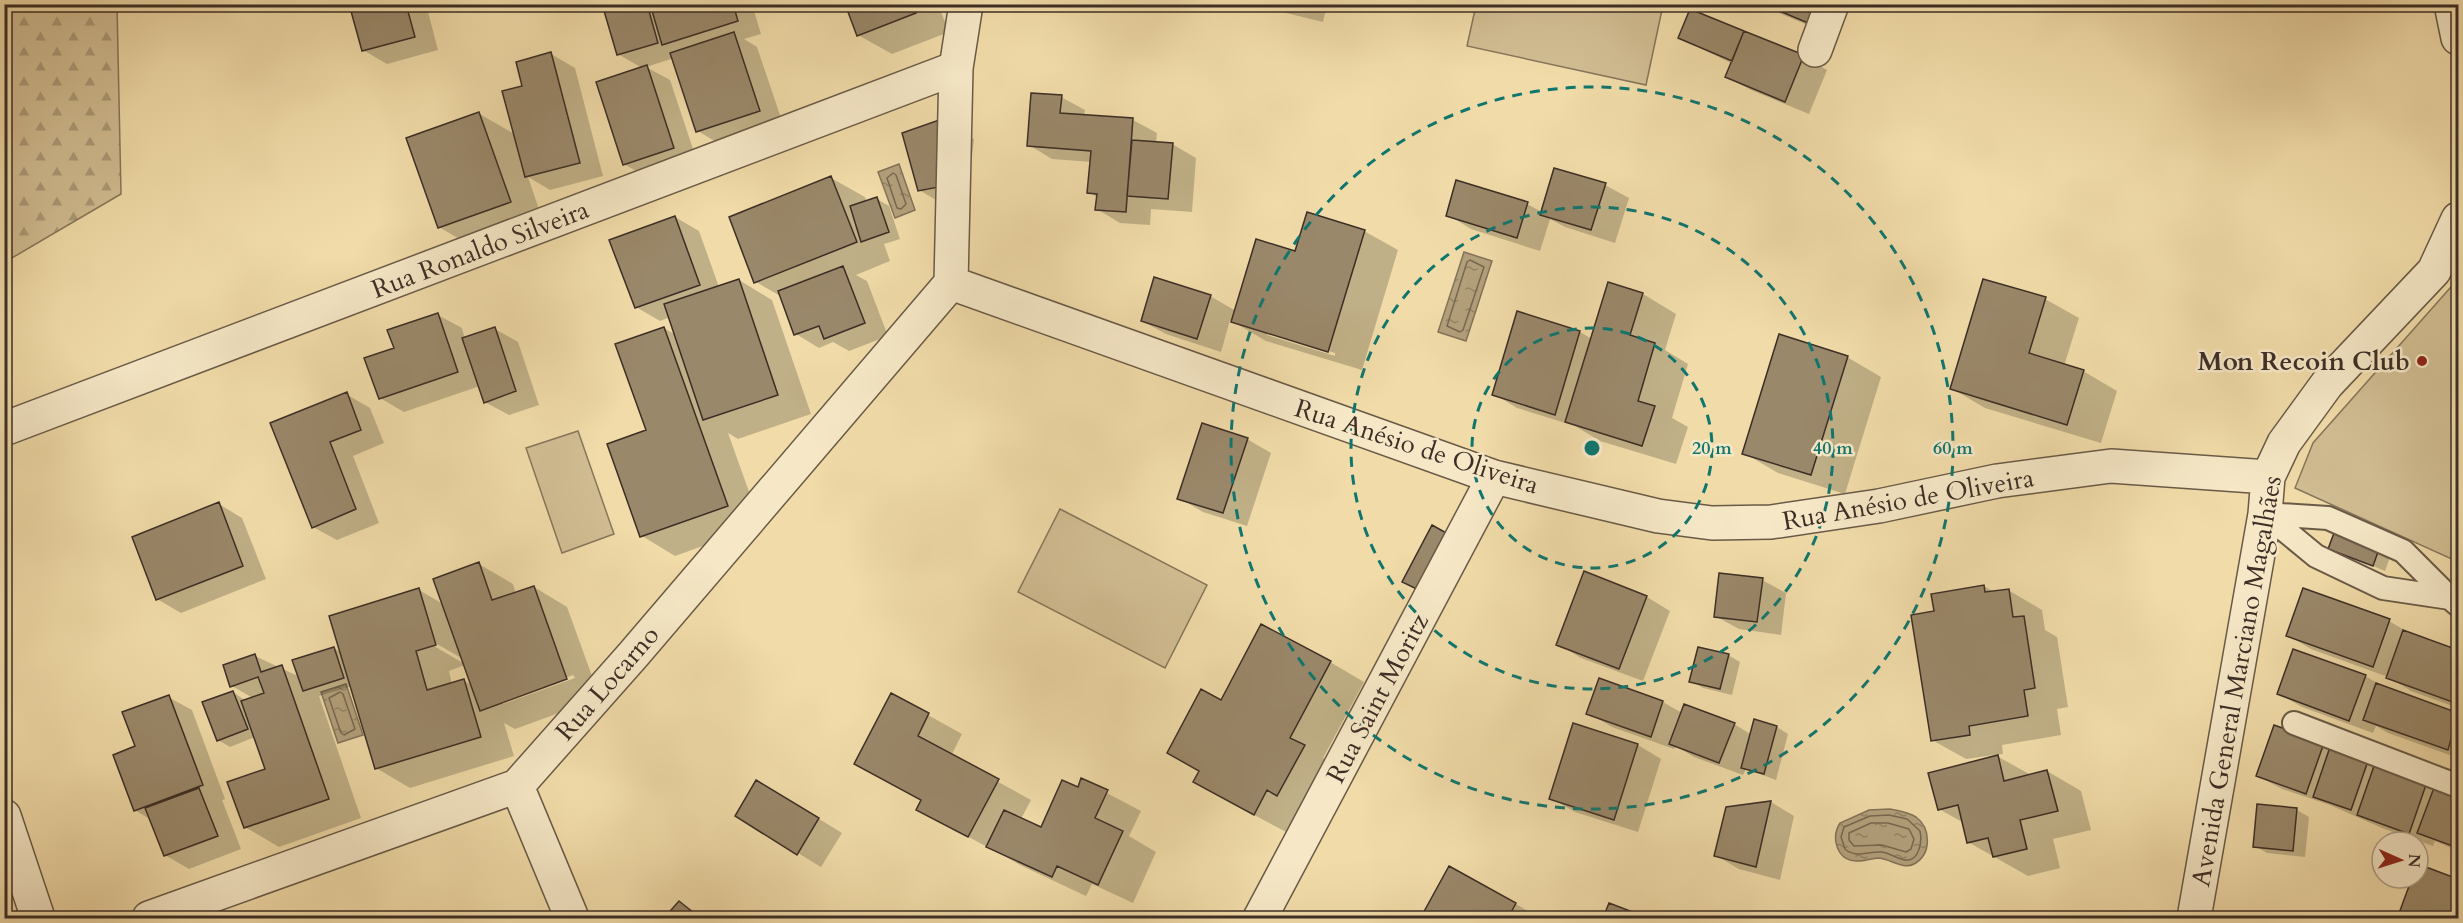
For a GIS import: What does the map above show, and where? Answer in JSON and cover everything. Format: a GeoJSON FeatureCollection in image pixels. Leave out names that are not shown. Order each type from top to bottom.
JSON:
{"type":"FeatureCollection","features":[{"type":"Feature","properties":{"kind":"street"},"geometry":{"type":"LineString","coordinates":[[951,284],[956,68],[966,4]]}},
{"type":"Feature","properties":{"kind":"street"},"geometry":{"type":"LineString","coordinates":[[1815,51],[1832,4]]}},
{"type":"Feature","properties":{"kind":"street"},"geometry":{"type":"LineString","coordinates":[[2451,4],[2458,38]]}},
{"type":"Feature","properties":{"kind":"street","name":"Rua Ronaldo Silveira"},"geometry":{"type":"LineString","coordinates":[[4,429],[956,68]]}},
{"type":"Feature","properties":{"kind":"street","name":"Avenida General Marciano Magalhães"},"geometry":{"type":"LineString","coordinates":[[2194,918],[2265,514],[2268,477],[2284,443],[2327,384],[2434,271],[2458,219]]}},
{"type":"Feature","properties":{"kind":"street","name":"Rua Anésio de Oliveira"},"geometry":{"type":"LineString","coordinates":[[951,284],[1494,477],[1658,516],[1712,523],[1771,522],[1879,506],[1998,482],[2111,466],[2268,477]]}},
{"type":"Feature","properties":{"kind":"street","name":"Rua Locarno"},"geometry":{"type":"LineString","coordinates":[[149,918],[517,786],[633,655],[951,284]]}},
{"type":"Feature","properties":{"kind":"street","name":"Rua Saint Moritz"},"geometry":{"type":"LineString","coordinates":[[1260,918],[1494,477]]}},
{"type":"Feature","properties":{"kind":"street"},"geometry":{"type":"LineString","coordinates":[[517,786],[572,918]]}},
{"type":"Feature","properties":{"kind":"street"},"geometry":{"type":"LineString","coordinates":[[4,816],[38,918]]}},
{"type":"Feature","properties":{"kind":"lane"},"geometry":{"type":"LineString","coordinates":[[2265,514],[2316,556],[2383,588],[2454,602]]}},
{"type":"Feature","properties":{"kind":"lane"},"geometry":{"type":"LineString","coordinates":[[2265,514],[2328,518],[2403,551],[2454,602]]}},
{"type":"Feature","properties":{"kind":"lane"},"geometry":{"type":"LineString","coordinates":[[2294,723],[2458,786]]}},
{"type":"Feature","properties":{"kind":"green space"},"geometry":{"type":"Polygon","coordinates":[[[4,5],[117,5],[121,194],[5,262],[4,5]]]}},
{"type":"Feature","properties":{"kind":"green space"},"geometry":{"type":"Polygon","coordinates":[[[1476,5],[1663,5],[1646,85],[1467,46],[1476,5]]]}},
{"type":"Feature","properties":{"kind":"green space","name":"Mon Recoin Club"},"geometry":{"type":"Polygon","coordinates":[[[2458,279],[2458,560],[2456,561],[2295,488],[2313,443],[2458,279]]]}},
{"type":"Feature","properties":{"kind":"green space"},"geometry":{"type":"Polygon","coordinates":[[[578,431],[614,534],[562,553],[526,448],[578,431]]]}},
{"type":"Feature","properties":{"kind":"green space"},"geometry":{"type":"Polygon","coordinates":[[[1060,509],[1207,585],[1165,668],[1018,592],[1060,509]]]}},
{"type":"Feature","properties":{"kind":"water"},"geometry":{"type":"Polygon","coordinates":[[[899,164],[915,210],[895,218],[878,172],[899,164]]]}},
{"type":"Feature","properties":{"kind":"water"},"geometry":{"type":"Polygon","coordinates":[[[1464,252],[1492,261],[1466,341],[1438,332],[1464,252]]]}},
{"type":"Feature","properties":{"kind":"water"},"geometry":{"type":"Polygon","coordinates":[[[346,684],[363,735],[338,743],[321,692],[346,684]]]}},
{"type":"Feature","properties":{"kind":"water"},"geometry":{"type":"Polygon","coordinates":[[[1890,809],[1913,815],[1925,828],[1926,848],[1920,860],[1906,866],[1879,858],[1859,861],[1844,857],[1836,841],[1840,823],[1869,810],[1890,809]]]}},
{"type":"Feature","properties":{"kind":"building"},"geometry":{"type":"Polygon","coordinates":[[[349,4],[406,4],[415,37],[362,51],[349,4]]]}},
{"type":"Feature","properties":{"kind":"building"},"geometry":{"type":"Polygon","coordinates":[[[602,4],[647,4],[658,43],[617,55],[602,4]]]}},
{"type":"Feature","properties":{"kind":"building"},"geometry":{"type":"Polygon","coordinates":[[[650,4],[733,4],[738,21],[662,45],[650,4]]]}},
{"type":"Feature","properties":{"kind":"building"},"geometry":{"type":"Polygon","coordinates":[[[845,4],[913,4],[916,13],[857,36],[845,4]]]}},
{"type":"Feature","properties":{"kind":"building"},"geometry":{"type":"Polygon","coordinates":[[[1763,4],[1816,4],[1808,23],[1763,4]]]}},
{"type":"Feature","properties":{"kind":"building"},"geometry":{"type":"Polygon","coordinates":[[[1690,9],[1744,31],[1732,61],[1678,38],[1690,9]]]}},
{"type":"Feature","properties":{"kind":"building"},"geometry":{"type":"Polygon","coordinates":[[[1744,31],[1804,55],[1785,102],[1725,77],[1744,31]]]}},
{"type":"Feature","properties":{"kind":"building"},"geometry":{"type":"Polygon","coordinates":[[[734,32],[760,111],[696,132],[670,53],[734,32]]]}},
{"type":"Feature","properties":{"kind":"building"},"geometry":{"type":"Polygon","coordinates":[[[551,52],[580,163],[525,177],[502,91],[522,86],[516,62],[551,52]]]}},
{"type":"Feature","properties":{"kind":"building"},"geometry":{"type":"Polygon","coordinates":[[[647,65],[674,148],[623,165],[596,82],[647,65]]]}},
{"type":"Feature","properties":{"kind":"building"},"geometry":{"type":"Polygon","coordinates":[[[1031,93],[1062,95],[1060,113],[1133,118],[1126,212],[1095,210],[1097,194],[1087,193],[1091,151],[1027,146],[1031,93]]]}},
{"type":"Feature","properties":{"kind":"building"},"geometry":{"type":"Polygon","coordinates":[[[479,112],[511,202],[438,228],[406,138],[479,112]]]}},
{"type":"Feature","properties":{"kind":"building"},"geometry":{"type":"Polygon","coordinates":[[[942,119],[944,186],[918,191],[902,133],[942,119]]]}},
{"type":"Feature","properties":{"kind":"building"},"geometry":{"type":"Polygon","coordinates":[[[1132,140],[1173,143],[1168,199],[1127,196],[1132,140]]]}},
{"type":"Feature","properties":{"kind":"building"},"geometry":{"type":"Polygon","coordinates":[[[1554,168],[1606,183],[1591,230],[1540,215],[1554,168]]]}},
{"type":"Feature","properties":{"kind":"building"},"geometry":{"type":"Polygon","coordinates":[[[831,176],[857,242],[754,283],[729,217],[831,176]]]}},
{"type":"Feature","properties":{"kind":"building"},"geometry":{"type":"Polygon","coordinates":[[[1456,180],[1528,202],[1517,238],[1446,216],[1456,180]]]}},
{"type":"Feature","properties":{"kind":"building"},"geometry":{"type":"Polygon","coordinates":[[[877,197],[889,232],[861,242],[850,206],[877,197]]]}},
{"type":"Feature","properties":{"kind":"building"},"geometry":{"type":"Polygon","coordinates":[[[1307,212],[1365,230],[1328,352],[1231,322],[1256,239],[1295,251],[1307,212]]]}},
{"type":"Feature","properties":{"kind":"building"},"geometry":{"type":"Polygon","coordinates":[[[675,216],[700,285],[635,308],[609,240],[675,216]]]}},
{"type":"Feature","properties":{"kind":"building"},"geometry":{"type":"Polygon","coordinates":[[[843,266],[865,323],[824,339],[819,326],[794,335],[778,291],[843,266]]]}},
{"type":"Feature","properties":{"kind":"building"},"geometry":{"type":"Polygon","coordinates":[[[1154,277],[1211,295],[1197,339],[1141,321],[1154,277]]]}},
{"type":"Feature","properties":{"kind":"building"},"geometry":{"type":"Polygon","coordinates":[[[739,279],[778,395],[703,420],[664,304],[739,279]]]}},
{"type":"Feature","properties":{"kind":"building"},"geometry":{"type":"Polygon","coordinates":[[[1983,279],[2046,297],[2029,353],[2084,370],[2067,425],[1950,389],[1983,279]]]}},
{"type":"Feature","properties":{"kind":"building"},"geometry":{"type":"Polygon","coordinates":[[[1608,282],[1643,293],[1630,335],[1655,343],[1638,401],[1655,406],[1642,446],[1565,422],[1608,282]]]}},
{"type":"Feature","properties":{"kind":"building"},"geometry":{"type":"Polygon","coordinates":[[[1517,311],[1580,331],[1555,415],[1492,395],[1517,311]]]}},
{"type":"Feature","properties":{"kind":"building"},"geometry":{"type":"Polygon","coordinates":[[[438,313],[458,372],[379,399],[364,358],[394,348],[387,330],[438,313]]]}},
{"type":"Feature","properties":{"kind":"building"},"geometry":{"type":"Polygon","coordinates":[[[495,327],[516,391],[484,403],[462,338],[495,327]]]}},
{"type":"Feature","properties":{"kind":"building"},"geometry":{"type":"Polygon","coordinates":[[[664,327],[728,506],[640,537],[607,444],[646,430],[615,344],[664,327]]]}},
{"type":"Feature","properties":{"kind":"building"},"geometry":{"type":"Polygon","coordinates":[[[1779,334],[1848,356],[1811,475],[1742,454],[1779,334]]]}},
{"type":"Feature","properties":{"kind":"building"},"geometry":{"type":"Polygon","coordinates":[[[347,392],[361,430],[330,442],[356,509],[312,528],[270,423],[347,392]]]}},
{"type":"Feature","properties":{"kind":"building"},"geometry":{"type":"Polygon","coordinates":[[[1202,423],[1248,438],[1223,513],[1177,499],[1202,423]]]}},
{"type":"Feature","properties":{"kind":"building"},"geometry":{"type":"Polygon","coordinates":[[[219,502],[243,566],[156,600],[132,537],[219,502]]]}},
{"type":"Feature","properties":{"kind":"building"},"geometry":{"type":"Polygon","coordinates":[[[1432,525],[1450,535],[1421,591],[1402,582],[1432,525]]]}},
{"type":"Feature","properties":{"kind":"building"},"geometry":{"type":"Polygon","coordinates":[[[2334,533],[2379,549],[2373,566],[2328,549],[2334,533]]]}},
{"type":"Feature","properties":{"kind":"building"},"geometry":{"type":"Polygon","coordinates":[[[479,562],[492,600],[534,586],[567,679],[480,711],[433,579],[479,562]]]}},
{"type":"Feature","properties":{"kind":"building"},"geometry":{"type":"Polygon","coordinates":[[[1584,571],[1647,596],[1619,669],[1556,645],[1584,571]]]}},
{"type":"Feature","properties":{"kind":"building"},"geometry":{"type":"Polygon","coordinates":[[[1719,573],[1763,578],[1757,622],[1714,617],[1719,573]]]}},
{"type":"Feature","properties":{"kind":"building"},"geometry":{"type":"Polygon","coordinates":[[[1984,585],[1985,592],[2009,589],[2013,617],[2024,616],[2035,688],[2024,690],[2028,716],[1969,726],[1970,735],[1931,741],[1911,615],[1934,611],[1931,594],[1984,585]]]}},
{"type":"Feature","properties":{"kind":"building"},"geometry":{"type":"Polygon","coordinates":[[[419,588],[436,645],[416,651],[427,690],[464,679],[481,737],[375,769],[329,616],[419,588]]]}},
{"type":"Feature","properties":{"kind":"building"},"geometry":{"type":"Polygon","coordinates":[[[2303,588],[2390,619],[2373,667],[2286,636],[2303,588]]]}},
{"type":"Feature","properties":{"kind":"building"},"geometry":{"type":"Polygon","coordinates":[[[1261,624],[1331,661],[1290,738],[1305,745],[1277,796],[1267,790],[1254,815],[1193,782],[1199,771],[1167,753],[1201,689],[1221,700],[1261,624]]]}},
{"type":"Feature","properties":{"kind":"building"},"geometry":{"type":"Polygon","coordinates":[[[2403,630],[2458,650],[2458,704],[2386,678],[2403,630]]]}},
{"type":"Feature","properties":{"kind":"building"},"geometry":{"type":"Polygon","coordinates":[[[334,647],[344,678],[303,691],[292,660],[334,647]]]}},
{"type":"Feature","properties":{"kind":"building"},"geometry":{"type":"Polygon","coordinates":[[[1698,647],[1729,654],[1720,689],[1689,682],[1698,647]]]}},
{"type":"Feature","properties":{"kind":"building"},"geometry":{"type":"Polygon","coordinates":[[[2293,649],[2366,675],[2349,721],[2277,694],[2293,649]]]}},
{"type":"Feature","properties":{"kind":"building"},"geometry":{"type":"Polygon","coordinates":[[[255,654],[261,672],[282,665],[329,799],[244,828],[227,782],[265,769],[241,701],[264,693],[258,677],[230,687],[223,665],[255,654]]]}},
{"type":"Feature","properties":{"kind":"building"},"geometry":{"type":"Polygon","coordinates":[[[1599,678],[1663,701],[1651,737],[1586,714],[1599,678]]]}},
{"type":"Feature","properties":{"kind":"building"},"geometry":{"type":"Polygon","coordinates":[[[2376,683],[2458,713],[2448,750],[2363,720],[2376,683]]]}},
{"type":"Feature","properties":{"kind":"building"},"geometry":{"type":"Polygon","coordinates":[[[233,691],[248,729],[217,741],[202,702],[233,691]]]}},
{"type":"Feature","properties":{"kind":"building"},"geometry":{"type":"Polygon","coordinates":[[[891,693],[929,713],[918,736],[999,779],[968,837],[916,810],[921,800],[854,764],[891,693]]]}},
{"type":"Feature","properties":{"kind":"building"},"geometry":{"type":"Polygon","coordinates":[[[169,695],[203,785],[134,811],[113,755],[135,746],[122,712],[169,695]]]}},
{"type":"Feature","properties":{"kind":"building"},"geometry":{"type":"Polygon","coordinates":[[[1684,704],[1735,723],[1719,763],[1669,744],[1684,704]]]}},
{"type":"Feature","properties":{"kind":"building"},"geometry":{"type":"Polygon","coordinates":[[[1754,719],[1777,726],[1764,774],[1741,768],[1754,719]]]}},
{"type":"Feature","properties":{"kind":"building"},"geometry":{"type":"Polygon","coordinates":[[[1573,723],[1638,744],[1614,820],[1549,799],[1573,723]]]}},
{"type":"Feature","properties":{"kind":"building"},"geometry":{"type":"Polygon","coordinates":[[[2274,725],[2324,743],[2306,794],[2256,776],[2274,725]]]}},
{"type":"Feature","properties":{"kind":"building"},"geometry":{"type":"Polygon","coordinates":[[[2330,747],[2368,761],[2351,810],[2313,797],[2330,747]]]}},
{"type":"Feature","properties":{"kind":"building"},"geometry":{"type":"Polygon","coordinates":[[[1998,755],[2004,781],[2047,770],[2058,811],[2020,820],[2027,849],[1993,857],[1988,838],[1967,843],[1958,805],[1938,810],[1928,773],[1998,755]]]}},
{"type":"Feature","properties":{"kind":"building"},"geometry":{"type":"Polygon","coordinates":[[[2375,763],[2427,782],[2410,830],[2398,830],[2357,815],[2375,763]]]}},
{"type":"Feature","properties":{"kind":"building"},"geometry":{"type":"Polygon","coordinates":[[[1081,778],[1108,790],[1095,818],[1123,831],[1098,885],[1057,866],[1052,877],[986,847],[1004,810],[1041,827],[1062,780],[1078,787],[1081,778]]]}},
{"type":"Feature","properties":{"kind":"building"},"geometry":{"type":"Polygon","coordinates":[[[756,780],[819,818],[797,855],[735,816],[756,780]]]}},
{"type":"Feature","properties":{"kind":"building"},"geometry":{"type":"Polygon","coordinates":[[[2435,785],[2458,794],[2458,848],[2430,838],[2430,830],[2418,830],[2435,785]]]}},
{"type":"Feature","properties":{"kind":"building"},"geometry":{"type":"Polygon","coordinates":[[[199,788],[218,836],[164,856],[145,808],[199,788]]]}},
{"type":"Feature","properties":{"kind":"building"},"geometry":{"type":"Polygon","coordinates":[[[1771,801],[1756,867],[1714,856],[1726,807],[1771,801]]]}},
{"type":"Feature","properties":{"kind":"building"},"geometry":{"type":"Polygon","coordinates":[[[2257,804],[2297,808],[2293,851],[2253,847],[2257,804]]]}},
{"type":"Feature","properties":{"kind":"building"},"geometry":{"type":"Polygon","coordinates":[[[1449,866],[1516,903],[1508,918],[1421,917],[1449,866]]]}},
{"type":"Feature","properties":{"kind":"building"},"geometry":{"type":"Polygon","coordinates":[[[2430,868],[2458,879],[2458,918],[2398,916],[2408,890],[2430,890],[2430,868]]]}},
{"type":"Feature","properties":{"kind":"building"},"geometry":{"type":"Polygon","coordinates":[[[679,901],[700,918],[664,918],[679,901]]]}},
{"type":"Feature","properties":{"kind":"building"},"geometry":{"type":"Polygon","coordinates":[[[1609,903],[1646,917],[1646,918],[1603,918],[1609,903]]]}},
{"type":"Feature","properties":{"kind":"building"},"geometry":{"type":"Polygon","coordinates":[[[2248,913],[2278,916],[2277,918],[2247,918],[2248,913]]]}},
{"type":"Feature","properties":{"kind":"place","name":"Mon Recoin Club"},"geometry":{"type":"Point","coordinates":[2422,361]}}]}
